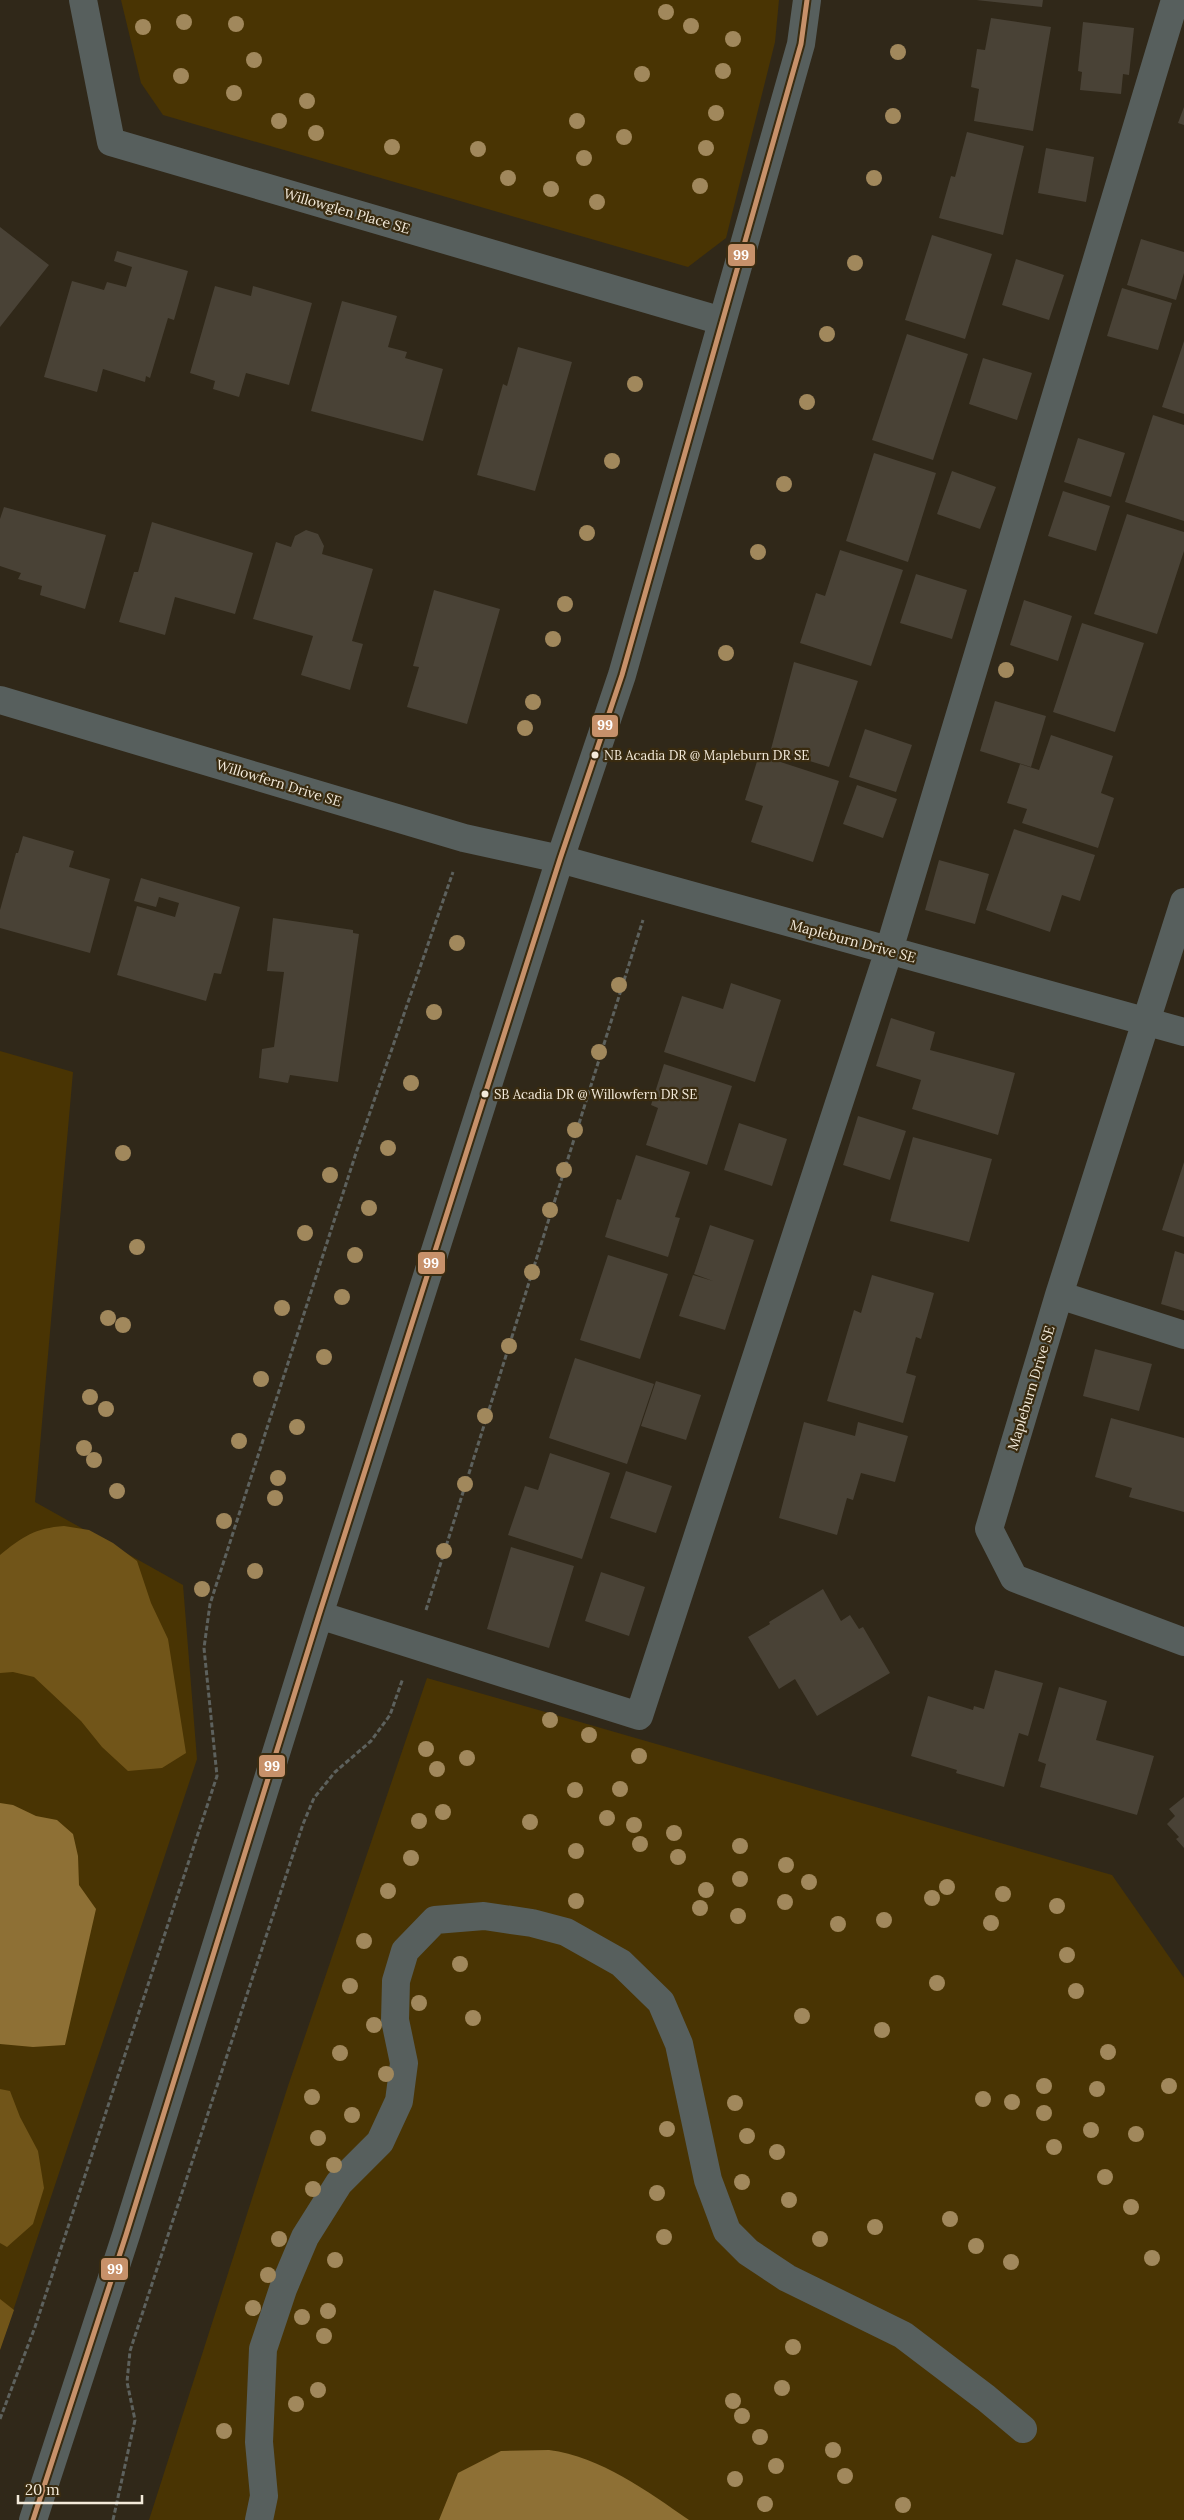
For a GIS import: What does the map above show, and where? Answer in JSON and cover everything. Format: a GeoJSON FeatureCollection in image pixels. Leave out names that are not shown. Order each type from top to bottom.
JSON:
{"type":"FeatureCollection","features":[{"type":"Feature","properties":{"kind":"street","name":"Willowglen Place SE"},"geometry":{"type":"LineString","coordinates":[[83,0],[111,142],[722,322]]}},
{"type":"Feature","properties":{"kind":"street"},"geometry":{"type":"LineString","coordinates":[[33,2520],[129,2226],[318,1615],[560,859],[622,675],[801,44],[807,0]]}},
{"type":"Feature","properties":{"kind":"street"},"geometry":{"type":"LineString","coordinates":[[318,1615],[639,1716],[889,950],[1175,0]]}},
{"type":"Feature","properties":{"kind":"street","name":"Willowfern Drive SE"},"geometry":{"type":"LineString","coordinates":[[0,700],[464,838],[560,859]]}},
{"type":"Feature","properties":{"kind":"street","name":"Mapleburn Drive SE"},"geometry":{"type":"LineString","coordinates":[[560,859],[1184,1032]]}},
{"type":"Feature","properties":{"kind":"street"},"geometry":{"type":"LineString","coordinates":[[1147,1022],[1184,902]]}},
{"type":"Feature","properties":{"kind":"street","name":"Mapleburn Drive SE"},"geometry":{"type":"LineString","coordinates":[[1147,1022],[1060,1296],[989,1529],[1014,1578],[1184,1642]]}},
{"type":"Feature","properties":{"kind":"street"},"geometry":{"type":"LineString","coordinates":[[1060,1296],[1184,1335]]}},
{"type":"Feature","properties":{"kind":"street"},"geometry":{"type":"LineString","coordinates":[[259,2520],[264,2496],[259,2442],[263,2348],[283,2289],[305,2236],[339,2183],[380,2142],[399,2101],[404,2063],[395,2020],[396,1981],[405,1951],[435,1920],[484,1916],[532,1923],[566,1932],[621,1963],[661,2002],[679,2044],[708,2180],[727,2231],[748,2252],[787,2278],[903,2335],[986,2398],[1023,2430]]}},
{"type":"Feature","properties":{"kind":"path"},"geometry":{"type":"LineString","coordinates":[[0,2419],[35,2327],[217,1776],[204,1648],[210,1604],[357,1150],[464,838]]}},
{"type":"Feature","properties":{"kind":"path"},"geometry":{"type":"LineString","coordinates":[[112,2520],[135,2420],[127,2382],[130,2351],[303,1824],[314,1798],[335,1772],[371,1740],[390,1715],[415,1645],[641,923],[655,886]]}},
{"type":"Feature","properties":{"kind":"shaded area"},"geometry":{"type":"Polygon","coordinates":[[[121,0],[779,0],[775,42],[726,238],[688,267],[163,115],[141,83],[121,0]]]}},
{"type":"Feature","properties":{"kind":"shaded area"},"geometry":{"type":"Polygon","coordinates":[[[0,1051],[73,1072],[35,1502],[183,1585],[197,1759],[0,2350],[0,1051]]]}},
{"type":"Feature","properties":{"kind":"shaded area"},"geometry":{"type":"Polygon","coordinates":[[[64,1526],[89,1530],[113,1543],[137,1561],[151,1603],[168,1639],[186,1753],[162,1768],[128,1771],[102,1747],[81,1721],[34,1677],[13,1672],[0,1673],[0,1555],[29,1534],[64,1526]]]}},
{"type":"Feature","properties":{"kind":"shaded area"},"geometry":{"type":"Polygon","coordinates":[[[427,1678],[1112,1875],[1184,1978],[1184,2520],[149,2520],[288,2086],[427,1678]]]}},
{"type":"Feature","properties":{"kind":"shaded area"},"geometry":{"type":"Polygon","coordinates":[[[0,1803],[13,1805],[36,1816],[57,1820],[73,1834],[78,1856],[79,1885],[96,1909],[65,2045],[33,2047],[0,2044],[0,1803]]]}},
{"type":"Feature","properties":{"kind":"shaded area"},"geometry":{"type":"Polygon","coordinates":[[[0,2089],[10,2091],[20,2117],[38,2151],[44,2188],[33,2224],[7,2247],[0,2243],[0,2089]]]}},
{"type":"Feature","properties":{"kind":"shaded area"},"geometry":{"type":"Polygon","coordinates":[[[0,2299],[14,2310],[0,2350],[0,2299]]]}},
{"type":"Feature","properties":{"kind":"shaded area"},"geometry":{"type":"Polygon","coordinates":[[[549,2450],[587,2460],[623,2477],[689,2520],[439,2520],[458,2473],[501,2451],[549,2450]]]}},
{"type":"Feature","properties":{"kind":"building"},"geometry":{"type":"Polygon","coordinates":[[[976,0],[1043,0],[1042,7],[976,0]]]}},
{"type":"Feature","properties":{"kind":"building"},"geometry":{"type":"Polygon","coordinates":[[[991,18],[1051,27],[1033,131],[974,121],[979,89],[971,87],[977,49],[985,50],[991,18]]]}},
{"type":"Feature","properties":{"kind":"building"},"geometry":{"type":"Polygon","coordinates":[[[1083,22],[1134,28],[1129,75],[1123,74],[1121,94],[1080,90],[1082,72],[1078,71],[1083,22]]]}},
{"type":"Feature","properties":{"kind":"building"},"geometry":{"type":"Polygon","coordinates":[[[1184,107],[1184,125],[1178,123],[1184,107]]]}},
{"type":"Feature","properties":{"kind":"building"},"geometry":{"type":"Polygon","coordinates":[[[967,132],[1024,146],[1003,235],[939,218],[951,176],[955,177],[967,132]]]}},
{"type":"Feature","properties":{"kind":"building"},"geometry":{"type":"Polygon","coordinates":[[[1046,148],[1094,157],[1086,202],[1038,193],[1046,148]]]}},
{"type":"Feature","properties":{"kind":"building"},"geometry":{"type":"Polygon","coordinates":[[[0,227],[49,265],[0,327],[0,227]]]}},
{"type":"Feature","properties":{"kind":"building"},"geometry":{"type":"Polygon","coordinates":[[[932,235],[992,254],[965,339],[905,320],[932,235]]]}},
{"type":"Feature","properties":{"kind":"building"},"geometry":{"type":"Polygon","coordinates":[[[1141,239],[1184,252],[1184,273],[1176,300],[1127,285],[1141,239]]]}},
{"type":"Feature","properties":{"kind":"building"},"geometry":{"type":"Polygon","coordinates":[[[117,251],[188,271],[174,320],[168,318],[150,378],[146,376],[145,382],[103,369],[97,392],[44,377],[72,281],[104,290],[107,282],[126,287],[132,267],[114,261],[117,251]]]}},
{"type":"Feature","properties":{"kind":"building"},"geometry":{"type":"Polygon","coordinates":[[[1016,259],[1064,275],[1049,320],[1002,305],[1016,259]]]}},
{"type":"Feature","properties":{"kind":"building"},"geometry":{"type":"Polygon","coordinates":[[[215,286],[251,296],[253,286],[312,303],[289,385],[246,373],[239,397],[213,389],[215,381],[190,373],[215,286]]]}},
{"type":"Feature","properties":{"kind":"building"},"geometry":{"type":"Polygon","coordinates":[[[1122,288],[1172,303],[1158,350],[1107,336],[1122,288]]]}},
{"type":"Feature","properties":{"kind":"building"},"geometry":{"type":"Polygon","coordinates":[[[342,301],[397,316],[388,347],[407,352],[405,358],[443,369],[423,441],[311,411],[342,301]]]}},
{"type":"Feature","properties":{"kind":"building"},"geometry":{"type":"Polygon","coordinates":[[[907,334],[968,354],[933,460],[872,440],[907,334]]]}},
{"type":"Feature","properties":{"kind":"building"},"geometry":{"type":"Polygon","coordinates":[[[1184,341],[1184,414],[1162,407],[1184,341]]]}},
{"type":"Feature","properties":{"kind":"building"},"geometry":{"type":"Polygon","coordinates":[[[518,347],[572,362],[535,491],[477,475],[503,384],[507,386],[518,347]]]}},
{"type":"Feature","properties":{"kind":"building"},"geometry":{"type":"Polygon","coordinates":[[[983,358],[1032,373],[1017,420],[969,404],[983,358]]]}},
{"type":"Feature","properties":{"kind":"building"},"geometry":{"type":"Polygon","coordinates":[[[1153,415],[1184,425],[1184,521],[1125,502],[1153,415]]]}},
{"type":"Feature","properties":{"kind":"building"},"geometry":{"type":"Polygon","coordinates":[[[1078,438],[1125,453],[1111,497],[1064,482],[1078,438]]]}},
{"type":"Feature","properties":{"kind":"building"},"geometry":{"type":"Polygon","coordinates":[[[874,453],[936,473],[908,562],[846,541],[874,453]]]}},
{"type":"Feature","properties":{"kind":"building"},"geometry":{"type":"Polygon","coordinates":[[[952,471],[996,487],[980,529],[937,514],[952,471]]]}},
{"type":"Feature","properties":{"kind":"building"},"geometry":{"type":"Polygon","coordinates":[[[1063,491],[1110,506],[1096,551],[1048,536],[1063,491]]]}},
{"type":"Feature","properties":{"kind":"building"},"geometry":{"type":"Polygon","coordinates":[[[4,507],[106,535],[85,609],[40,595],[42,586],[18,579],[21,573],[0,566],[0,519],[4,507]]]}},
{"type":"Feature","properties":{"kind":"building"},"geometry":{"type":"Polygon","coordinates":[[[1127,514],[1184,532],[1184,551],[1157,634],[1094,614],[1127,514]]]}},
{"type":"Feature","properties":{"kind":"building"},"geometry":{"type":"Polygon","coordinates":[[[152,522],[253,553],[235,614],[175,597],[165,635],[119,622],[134,572],[138,572],[152,522]]]}},
{"type":"Feature","properties":{"kind":"building"},"geometry":{"type":"Polygon","coordinates":[[[306,530],[318,534],[324,546],[322,554],[373,569],[352,641],[363,644],[350,690],[301,675],[313,636],[253,619],[276,542],[291,547],[295,536],[306,530]]]}},
{"type":"Feature","properties":{"kind":"building"},"geometry":{"type":"Polygon","coordinates":[[[840,550],[903,570],[871,666],[800,643],[816,593],[825,596],[840,550]]]}},
{"type":"Feature","properties":{"kind":"building"},"geometry":{"type":"Polygon","coordinates":[[[916,574],[967,590],[952,639],[900,623],[916,574]]]}},
{"type":"Feature","properties":{"kind":"building"},"geometry":{"type":"Polygon","coordinates":[[[434,590],[500,609],[467,724],[407,707],[419,667],[413,666],[434,590]]]}},
{"type":"Feature","properties":{"kind":"building"},"geometry":{"type":"Polygon","coordinates":[[[1024,600],[1072,616],[1058,661],[1010,645],[1024,600]]]}},
{"type":"Feature","properties":{"kind":"building"},"geometry":{"type":"Polygon","coordinates":[[[1082,623],[1144,643],[1115,732],[1053,712],[1082,623]]]}},
{"type":"Feature","properties":{"kind":"building"},"geometry":{"type":"Polygon","coordinates":[[[794,662],[858,681],[829,767],[771,749],[794,662]]]}},
{"type":"Feature","properties":{"kind":"building"},"geometry":{"type":"Polygon","coordinates":[[[995,701],[1046,716],[1031,767],[980,751],[995,701]]]}},
{"type":"Feature","properties":{"kind":"building"},"geometry":{"type":"Polygon","coordinates":[[[865,729],[912,745],[896,792],[849,777],[865,729]]]}},
{"type":"Feature","properties":{"kind":"building"},"geometry":{"type":"Polygon","coordinates":[[[1051,735],[1113,756],[1101,793],[1114,798],[1098,848],[1022,823],[1027,809],[1007,803],[1020,764],[1039,770],[1051,735]]]}},
{"type":"Feature","properties":{"kind":"building"},"geometry":{"type":"Polygon","coordinates":[[[759,755],[839,781],[813,862],[751,842],[763,806],[745,800],[759,755]]]}},
{"type":"Feature","properties":{"kind":"building"},"geometry":{"type":"Polygon","coordinates":[[[857,785],[897,799],[883,838],[843,824],[857,785]]]}},
{"type":"Feature","properties":{"kind":"building"},"geometry":{"type":"Polygon","coordinates":[[[1014,829],[1095,855],[1080,901],[1062,895],[1050,932],[986,910],[1014,829]]]}},
{"type":"Feature","properties":{"kind":"building"},"geometry":{"type":"Polygon","coordinates":[[[23,836],[74,851],[69,867],[110,879],[90,953],[0,928],[0,910],[16,853],[18,853],[23,836]]]}},
{"type":"Feature","properties":{"kind":"building"},"geometry":{"type":"Polygon","coordinates":[[[939,860],[989,874],[975,924],[925,910],[939,860]]]}},
{"type":"Feature","properties":{"kind":"building"},"geometry":{"type":"Polygon","coordinates":[[[141,878],[240,907],[221,974],[214,973],[206,1001],[117,975],[137,906],[175,917],[179,903],[159,897],[156,907],[134,901],[141,878]]]}},
{"type":"Feature","properties":{"kind":"building"},"geometry":{"type":"Polygon","coordinates":[[[273,918],[353,930],[353,933],[359,934],[338,1082],[290,1075],[288,1083],[259,1078],[262,1049],[274,1047],[284,972],[267,971],[273,918]]]}},
{"type":"Feature","properties":{"kind":"building"},"geometry":{"type":"Polygon","coordinates":[[[731,983],[781,1000],[755,1082],[664,1052],[682,996],[723,1009],[731,983]]]}},
{"type":"Feature","properties":{"kind":"building"},"geometry":{"type":"Polygon","coordinates":[[[891,1018],[935,1032],[930,1050],[1015,1073],[998,1135],[912,1109],[921,1080],[876,1066],[891,1018]]]}},
{"type":"Feature","properties":{"kind":"building"},"geometry":{"type":"Polygon","coordinates":[[[664,1064],[732,1086],[707,1165],[646,1145],[658,1108],[651,1105],[664,1064]]]}},
{"type":"Feature","properties":{"kind":"building"},"geometry":{"type":"Polygon","coordinates":[[[858,1116],[906,1131],[890,1180],[843,1165],[858,1116]]]}},
{"type":"Feature","properties":{"kind":"building"},"geometry":{"type":"Polygon","coordinates":[[[739,1123],[787,1139],[772,1186],[724,1170],[739,1123]]]}},
{"type":"Feature","properties":{"kind":"building"},"geometry":{"type":"Polygon","coordinates":[[[913,1137],[992,1159],[969,1242],[890,1221],[913,1137]]]}},
{"type":"Feature","properties":{"kind":"building"},"geometry":{"type":"Polygon","coordinates":[[[636,1155],[690,1172],[675,1217],[680,1218],[668,1257],[605,1237],[617,1199],[621,1200],[636,1155]]]}},
{"type":"Feature","properties":{"kind":"building"},"geometry":{"type":"Polygon","coordinates":[[[1184,1162],[1184,1237],[1162,1230],[1184,1162]]]}},
{"type":"Feature","properties":{"kind":"building"},"geometry":{"type":"Polygon","coordinates":[[[710,1225],[754,1240],[725,1330],[679,1316],[693,1275],[713,1281],[694,1274],[710,1225]]]}},
{"type":"Feature","properties":{"kind":"building"},"geometry":{"type":"Polygon","coordinates":[[[1175,1251],[1184,1254],[1184,1311],[1161,1304],[1175,1251]]]}},
{"type":"Feature","properties":{"kind":"building"},"geometry":{"type":"Polygon","coordinates":[[[608,1255],[668,1274],[640,1359],[580,1340],[608,1255]]]}},
{"type":"Feature","properties":{"kind":"building"},"geometry":{"type":"Polygon","coordinates":[[[872,1275],[934,1293],[921,1339],[916,1337],[906,1373],[916,1376],[903,1423],[827,1401],[854,1310],[861,1313],[872,1275]]]}},
{"type":"Feature","properties":{"kind":"building"},"geometry":{"type":"Polygon","coordinates":[[[1095,1349],[1152,1364],[1139,1411],[1083,1396],[1095,1349]]]}},
{"type":"Feature","properties":{"kind":"building"},"geometry":{"type":"Polygon","coordinates":[[[575,1358],[654,1384],[627,1464],[549,1438],[575,1358]]]}},
{"type":"Feature","properties":{"kind":"building"},"geometry":{"type":"Polygon","coordinates":[[[656,1381],[701,1395],[686,1440],[641,1426],[656,1381]]]}},
{"type":"Feature","properties":{"kind":"building"},"geometry":{"type":"Polygon","coordinates":[[[1111,1418],[1184,1438],[1184,1512],[1129,1497],[1132,1488],[1095,1477],[1111,1418]]]}},
{"type":"Feature","properties":{"kind":"building"},"geometry":{"type":"Polygon","coordinates":[[[804,1422],[855,1436],[858,1422],[908,1436],[895,1482],[861,1473],[853,1500],[847,1498],[837,1535],[779,1518],[804,1422]]]}},
{"type":"Feature","properties":{"kind":"building"},"geometry":{"type":"Polygon","coordinates":[[[550,1453],[610,1473],[582,1559],[508,1535],[525,1486],[538,1490],[550,1453]]]}},
{"type":"Feature","properties":{"kind":"building"},"geometry":{"type":"Polygon","coordinates":[[[626,1471],[672,1486],[656,1533],[610,1518],[626,1471]]]}},
{"type":"Feature","properties":{"kind":"building"},"geometry":{"type":"Polygon","coordinates":[[[511,1547],[574,1566],[549,1648],[487,1629],[511,1547]]]}},
{"type":"Feature","properties":{"kind":"building"},"geometry":{"type":"Polygon","coordinates":[[[601,1572],[645,1587],[629,1636],[585,1621],[601,1572]]]}},
{"type":"Feature","properties":{"kind":"building"},"geometry":{"type":"Polygon","coordinates":[[[823,1589],[841,1621],[850,1615],[859,1629],[863,1627],[890,1673],[817,1716],[795,1679],[779,1689],[748,1637],[823,1589]]]}},
{"type":"Feature","properties":{"kind":"building"},"geometry":{"type":"Polygon","coordinates":[[[995,1670],[1043,1683],[1028,1736],[1019,1733],[1004,1787],[956,1773],[957,1770],[911,1756],[928,1696],[973,1710],[974,1706],[984,1709],[995,1670]]]}},
{"type":"Feature","properties":{"kind":"building"},"geometry":{"type":"Polygon","coordinates":[[[1059,1687],[1107,1701],[1096,1740],[1154,1756],[1137,1815],[1040,1787],[1046,1764],[1038,1761],[1059,1687]]]}},
{"type":"Feature","properties":{"kind":"building"},"geometry":{"type":"Polygon","coordinates":[[[1184,1797],[1184,1848],[1176,1839],[1179,1837],[1167,1824],[1175,1816],[1169,1809],[1184,1797]]]}},
{"type":"Feature","properties":{"kind":"transit line","name":"99"},"geometry":{"type":"LineString","coordinates":[[33,2520],[126,2235],[319,1615],[560,859],[622,675],[801,44],[807,0]]}},
{"type":"Feature","properties":{"kind":"place","name":"NB Acadia DR @ Mapleburn DR SE"},"geometry":{"type":"Point","coordinates":[595,755]}},
{"type":"Feature","properties":{"kind":"place","name":"SB Acadia DR @ Willowfern DR SE"},"geometry":{"type":"Point","coordinates":[485,1094]}}]}
